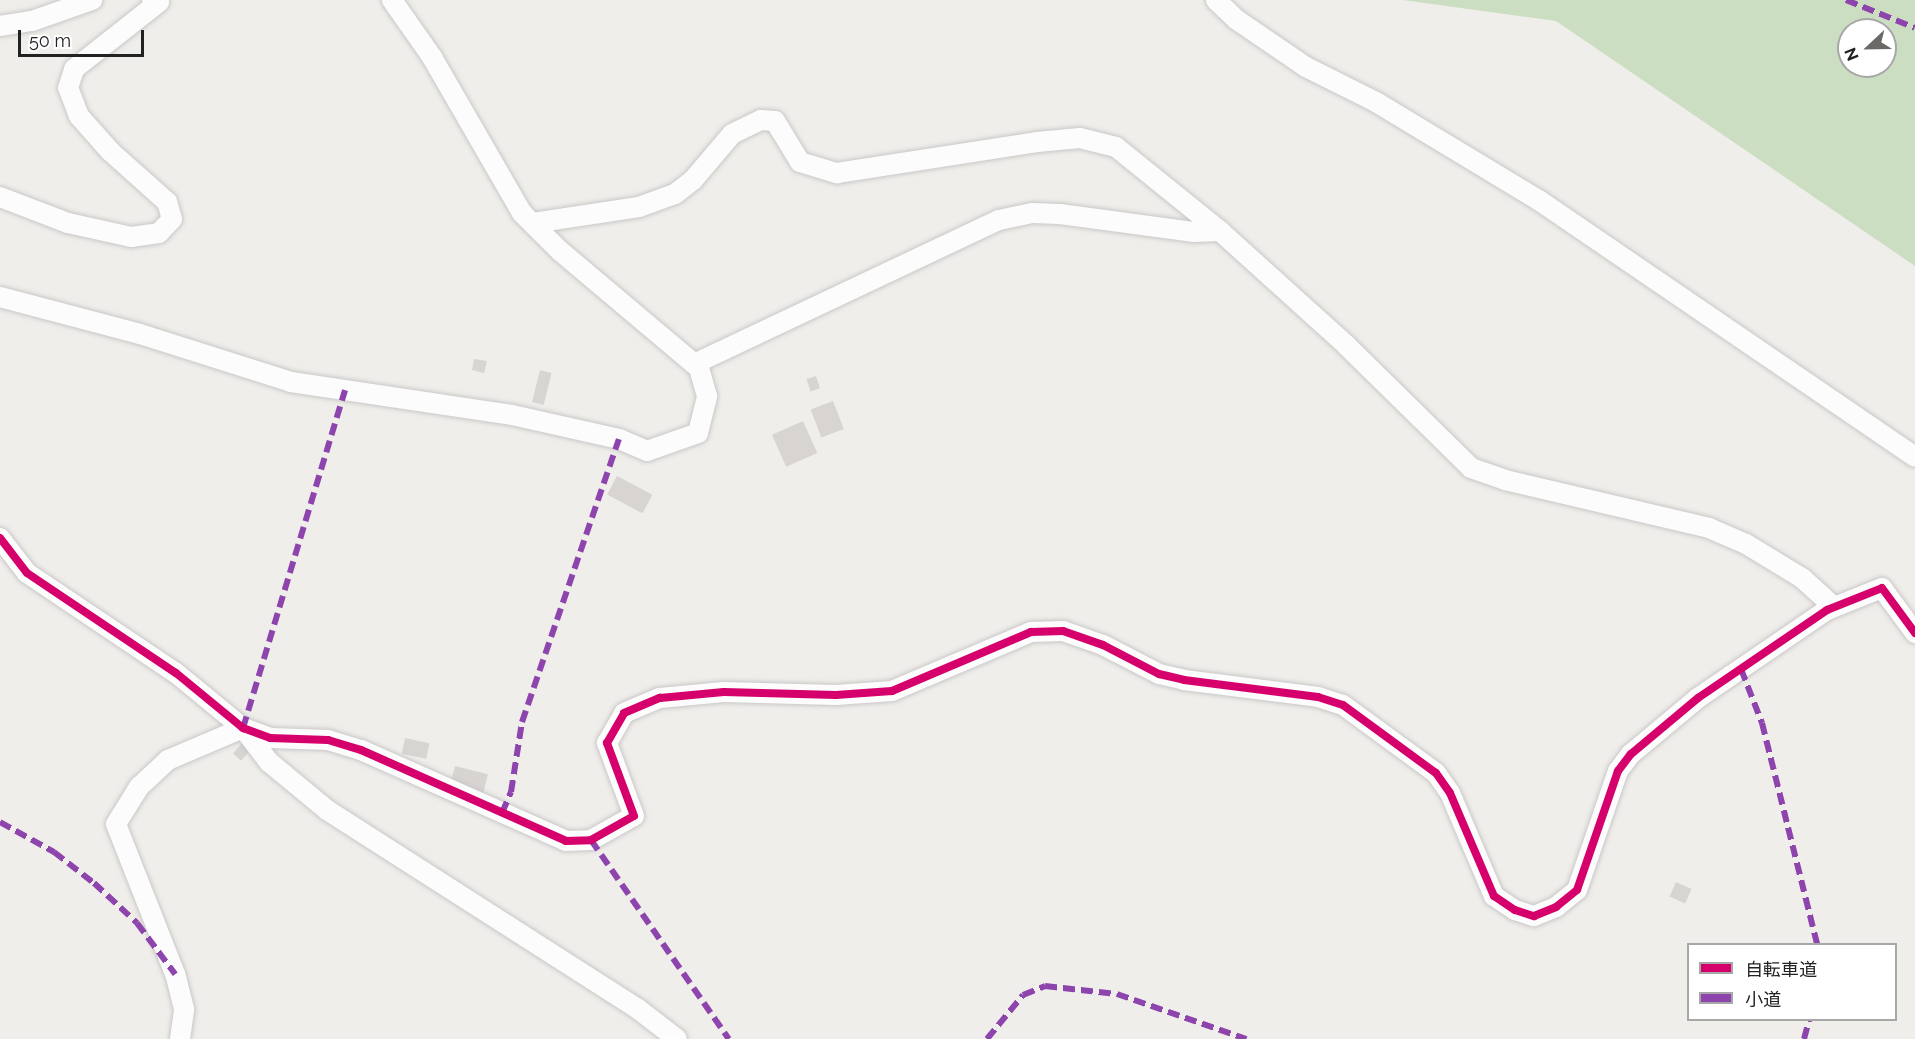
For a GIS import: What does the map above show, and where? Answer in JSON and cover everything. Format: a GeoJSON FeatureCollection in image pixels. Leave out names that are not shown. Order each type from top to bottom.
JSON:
{"type":"FeatureCollection","features":[{"type":"Feature","properties":{"kind":"street"},"geometry":{"type":"LineString","coordinates":[[0,26],[32,21],[92,0]]}},
{"type":"Feature","properties":{"kind":"street"},"geometry":{"type":"LineString","coordinates":[[0,197],[68,223],[131,237],[159,233],[172,219],[166,202],[110,151],[79,116],[68,88],[74,69],[159,2],[152,0]]}},
{"type":"Feature","properties":{"kind":"street"},"geometry":{"type":"LineString","coordinates":[[0,297],[128,330],[291,382],[512,415],[619,439],[647,451],[698,434],[707,396],[699,368],[560,251],[522,213],[432,57],[392,0]]}},
{"type":"Feature","properties":{"kind":"street"},"geometry":{"type":"LineString","coordinates":[[1216,0],[1237,20],[1306,67],[1376,102],[1540,201],[1915,457]]}},
{"type":"Feature","properties":{"kind":"street"},"geometry":{"type":"LineString","coordinates":[[533,222],[639,207],[675,194],[693,180],[732,134],[761,120],[775,122],[800,162],[837,173],[1080,138],[1116,147],[1220,231],[1346,345],[1471,468],[1505,480],[1709,528],[1746,544],[1802,578],[1834,607]]}},
{"type":"Feature","properties":{"kind":"street"},"geometry":{"type":"LineString","coordinates":[[694,364],[999,220],[1032,213],[1060,214],[1193,232],[1220,231]]}},
{"type":"Feature","properties":{"kind":"street"},"geometry":{"type":"LineString","coordinates":[[0,538],[27,573],[176,672],[243,728],[269,762],[327,810],[638,1009],[677,1039]]}},
{"type":"Feature","properties":{"kind":"street"},"geometry":{"type":"LineString","coordinates":[[180,1039],[184,1009],[175,974],[116,824],[139,787],[168,760],[243,728],[270,738],[328,740],[361,750],[544,833],[566,841],[591,840],[634,816],[607,743],[624,712],[660,698],[724,692],[836,695],[892,691],[1031,632],[1063,631],[1103,645],[1159,674],[1184,680],[1318,697],[1343,705],[1436,773],[1450,793],[1494,896],[1515,910],[1534,916],[1556,907],[1577,890],[1600,816],[1618,771],[1631,754],[1698,698],[1834,607],[1882,588],[1915,633]]}},
{"type":"Feature","properties":{"kind":"green space"},"geometry":{"type":"Polygon","coordinates":[[[1403,0],[1915,0],[1915,266],[1556,21],[1403,0]]]}},
{"type":"Feature","properties":{"kind":"building"},"geometry":{"type":"Polygon","coordinates":[[[474,359],[487,361],[484,373],[472,370],[474,359]]]}},
{"type":"Feature","properties":{"kind":"building"},"geometry":{"type":"Polygon","coordinates":[[[540,370],[552,373],[544,405],[532,402],[540,370]]]}},
{"type":"Feature","properties":{"kind":"building"},"geometry":{"type":"Polygon","coordinates":[[[816,376],[820,388],[811,391],[806,379],[816,376]]]}},
{"type":"Feature","properties":{"kind":"building"},"geometry":{"type":"Polygon","coordinates":[[[833,401],[844,429],[821,438],[811,410],[833,401]]]}},
{"type":"Feature","properties":{"kind":"building"},"geometry":{"type":"Polygon","coordinates":[[[803,421],[817,453],[786,467],[772,435],[803,421]]]}},
{"type":"Feature","properties":{"kind":"building"},"geometry":{"type":"Polygon","coordinates":[[[617,476],[652,495],[642,513],[607,495],[617,476]]]}},
{"type":"Feature","properties":{"kind":"building"},"geometry":{"type":"Polygon","coordinates":[[[405,738],[429,743],[426,759],[402,754],[405,738]]]}},
{"type":"Feature","properties":{"kind":"building"},"geometry":{"type":"Polygon","coordinates":[[[242,743],[250,750],[241,761],[233,754],[242,743]]]}},
{"type":"Feature","properties":{"kind":"building"},"geometry":{"type":"Polygon","coordinates":[[[455,766],[488,774],[483,794],[450,785],[455,766]]]}},
{"type":"Feature","properties":{"kind":"building"},"geometry":{"type":"Polygon","coordinates":[[[1676,882],[1692,889],[1685,904],[1669,897],[1676,882]]]}},
{"type":"Feature","properties":{"kind":"marked path"},"geometry":{"type":"LineString","coordinates":[[1846,0],[1915,28]]}},
{"type":"Feature","properties":{"kind":"marked path"},"geometry":{"type":"LineString","coordinates":[[243,728],[345,390]]}},
{"type":"Feature","properties":{"kind":"marked path"},"geometry":{"type":"LineString","coordinates":[[502,813],[511,792],[522,722],[619,439]]}},
{"type":"Feature","properties":{"kind":"marked path"},"geometry":{"type":"LineString","coordinates":[[1741,669],[1762,723],[1817,943]]}},
{"type":"Feature","properties":{"kind":"marked path"},"geometry":{"type":"LineString","coordinates":[[0,822],[54,852],[94,883],[137,923],[175,974]]}},
{"type":"Feature","properties":{"kind":"marked path"},"geometry":{"type":"LineString","coordinates":[[591,840],[729,1039]]}},
{"type":"Feature","properties":{"kind":"marked path"},"geometry":{"type":"LineString","coordinates":[[987,1039],[1023,995],[1045,986],[1117,994],[1246,1039]]}},
{"type":"Feature","properties":{"kind":"marked path"},"geometry":{"type":"LineString","coordinates":[[1804,1039],[1809,1021]]}},
{"type":"Feature","properties":{"kind":"cycle path"},"geometry":{"type":"LineString","coordinates":[[0,538],[27,573],[176,673],[243,728],[270,738],[328,740],[361,750],[566,841],[591,840],[634,816],[607,743],[624,713],[660,698],[724,692],[836,695],[892,691],[1031,632],[1063,631],[1103,645],[1159,674],[1184,680],[1318,697],[1343,705],[1436,773],[1450,793],[1494,896],[1515,910],[1534,916],[1556,907],[1577,890],[1618,771],[1631,754],[1698,698],[1827,610],[1882,588],[1915,633]]}}]}
